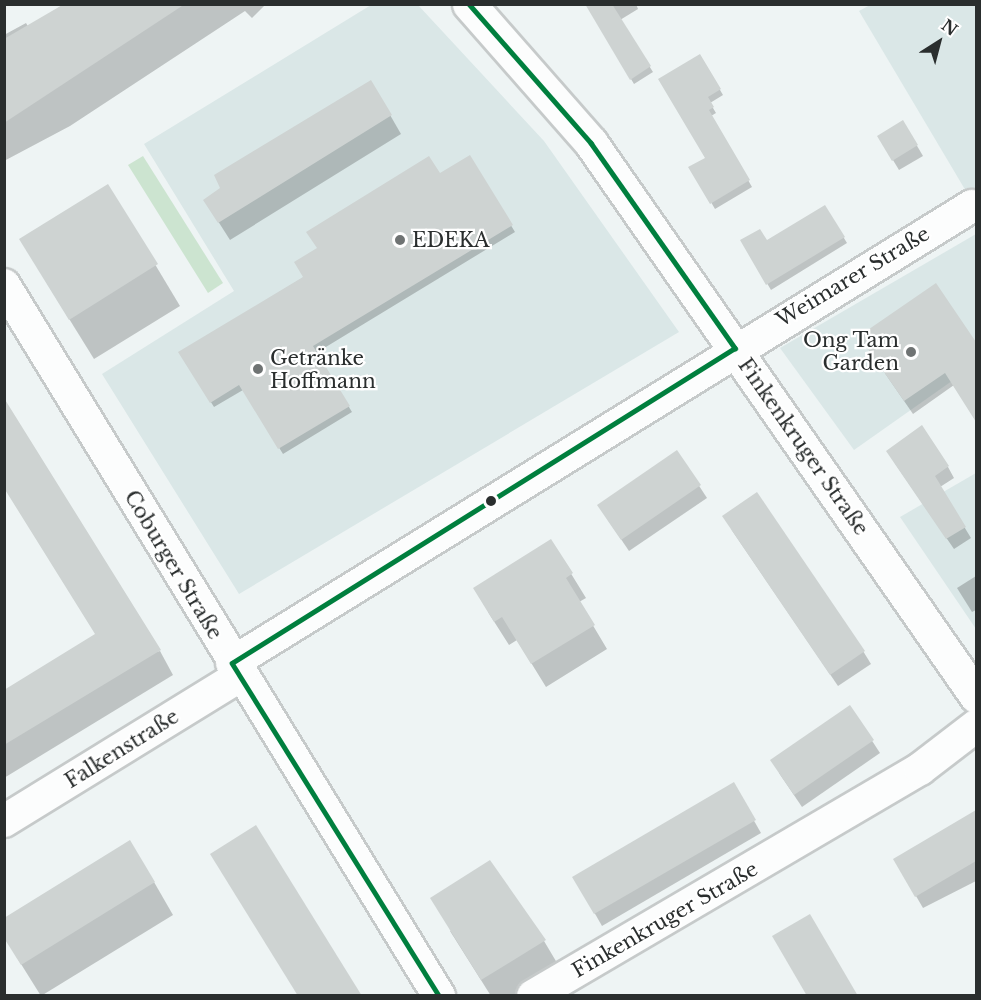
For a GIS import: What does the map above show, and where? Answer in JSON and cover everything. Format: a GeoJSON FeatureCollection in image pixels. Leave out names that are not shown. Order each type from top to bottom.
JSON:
{"type":"FeatureCollection","features":[{"type":"Feature","properties":{"kind":"street","name":"Finkenkruger Straße"},"geometry":{"type":"LineString","coordinates":[[469,4],[591,143],[976,696]]}},
{"type":"Feature","properties":{"kind":"street","name":"Weimarer Straße"},"geometry":{"type":"LineString","coordinates":[[735,348],[972,206]]}},
{"type":"Feature","properties":{"kind":"street","name":"Coburger Straße"},"geometry":{"type":"LineString","coordinates":[[4,285],[236,669],[439,996]]}},
{"type":"Feature","properties":{"kind":"street","name":"Falkenstraße"},"geometry":{"type":"LineString","coordinates":[[4,821],[735,348]]}},
{"type":"Feature","properties":{"kind":"street","name":"Finkenkruger Straße"},"geometry":{"type":"LineString","coordinates":[[533,996],[920,769],[976,726]]}},
{"type":"Feature","properties":{"kind":"shaded area"},"geometry":{"type":"Polygon","coordinates":[[[371,5],[418,5],[544,141],[679,332],[239,594],[102,374],[234,291],[144,144],[371,5]]]}},
{"type":"Feature","properties":{"kind":"shaded area"},"geometry":{"type":"Polygon","coordinates":[[[870,5],[976,5],[976,208],[859,11],[870,5]]]}},
{"type":"Feature","properties":{"kind":"shaded area"},"geometry":{"type":"Polygon","coordinates":[[[976,234],[976,364],[854,450],[780,348],[976,234]]]}},
{"type":"Feature","properties":{"kind":"shaded area"},"geometry":{"type":"Polygon","coordinates":[[[976,473],[976,629],[900,517],[976,473]]]}},
{"type":"Feature","properties":{"kind":"green space"},"geometry":{"type":"Polygon","coordinates":[[[143,156],[223,283],[208,293],[128,165],[143,156]]]}},
{"type":"Feature","properties":{"kind":"building"},"geometry":{"type":"Polygon","coordinates":[[[64,4],[185,4],[4,123],[4,39],[64,4]]]}},
{"type":"Feature","properties":{"kind":"building"},"geometry":{"type":"Polygon","coordinates":[[[585,4],[612,4],[651,66],[630,80],[585,4]]]}},
{"type":"Feature","properties":{"kind":"building"},"geometry":{"type":"Polygon","coordinates":[[[700,54],[721,89],[708,97],[714,107],[709,110],[750,180],[710,204],[688,167],[705,158],[658,79],[700,54]]]}},
{"type":"Feature","properties":{"kind":"building"},"geometry":{"type":"Polygon","coordinates":[[[371,80],[392,115],[218,223],[203,200],[220,188],[214,175],[371,80]]]}},
{"type":"Feature","properties":{"kind":"building"},"geometry":{"type":"Polygon","coordinates":[[[903,120],[918,145],[892,161],[877,136],[903,120]]]}},
{"type":"Feature","properties":{"kind":"building"},"geometry":{"type":"Polygon","coordinates":[[[470,155],[513,225],[313,346],[350,406],[278,449],[239,385],[210,403],[178,352],[303,277],[294,262],[317,248],[306,232],[429,156],[440,173],[470,155]]]}},
{"type":"Feature","properties":{"kind":"building"},"geometry":{"type":"Polygon","coordinates":[[[108,184],[158,264],[69,320],[19,239],[108,184]]]}},
{"type":"Feature","properties":{"kind":"building"},"geometry":{"type":"Polygon","coordinates":[[[825,205],[845,237],[766,285],[740,240],[760,229],[767,240],[825,205]]]}},
{"type":"Feature","properties":{"kind":"building","name":"Ong Tam Garden"},"geometry":{"type":"Polygon","coordinates":[[[936,283],[976,342],[976,422],[945,373],[904,401],[859,336],[936,283]]]}},
{"type":"Feature","properties":{"kind":"building"},"geometry":{"type":"Polygon","coordinates":[[[4,398],[161,650],[4,745],[4,690],[95,634],[4,488],[4,398]]]}},
{"type":"Feature","properties":{"kind":"building"},"geometry":{"type":"Polygon","coordinates":[[[922,425],[949,466],[935,476],[966,527],[946,539],[886,451],[922,425]]]}},
{"type":"Feature","properties":{"kind":"building"},"geometry":{"type":"Polygon","coordinates":[[[677,450],[701,485],[621,540],[597,505],[677,450]]]}},
{"type":"Feature","properties":{"kind":"building"},"geometry":{"type":"Polygon","coordinates":[[[757,492],[865,651],[830,675],[722,516],[757,492]]]}},
{"type":"Feature","properties":{"kind":"building"},"geometry":{"type":"Polygon","coordinates":[[[551,539],[573,573],[566,578],[595,625],[531,664],[502,617],[494,622],[473,588],[551,539]]]}},
{"type":"Feature","properties":{"kind":"building"},"geometry":{"type":"Polygon","coordinates":[[[850,705],[874,740],[794,795],[770,760],[850,705]]]}},
{"type":"Feature","properties":{"kind":"building"},"geometry":{"type":"Polygon","coordinates":[[[734,782],[756,820],[594,914],[572,877],[734,782]]]}},
{"type":"Feature","properties":{"kind":"building"},"geometry":{"type":"Polygon","coordinates":[[[976,810],[976,861],[915,897],[893,859],[976,810]]]}},
{"type":"Feature","properties":{"kind":"building"},"geometry":{"type":"Polygon","coordinates":[[[256,825],[362,996],[298,996],[210,854],[256,825]]]}},
{"type":"Feature","properties":{"kind":"building"},"geometry":{"type":"Polygon","coordinates":[[[130,840],[155,882],[21,965],[4,938],[4,918],[130,840]]]}},
{"type":"Feature","properties":{"kind":"building"},"geometry":{"type":"Polygon","coordinates":[[[490,860],[546,940],[481,980],[430,898],[490,860]]]}},
{"type":"Feature","properties":{"kind":"building"},"geometry":{"type":"Polygon","coordinates":[[[810,914],[858,996],[807,996],[772,936],[810,914]]]}},
{"type":"Feature","properties":{"kind":"transit line"},"geometry":{"type":"LineString","coordinates":[[469,4],[591,143],[735,348]]}},
{"type":"Feature","properties":{"kind":"transit line"},"geometry":{"type":"LineString","coordinates":[[232,663],[735,348]]}},
{"type":"Feature","properties":{"kind":"transit line"},"geometry":{"type":"LineString","coordinates":[[232,663],[439,996]]}},
{"type":"Feature","properties":{"kind":"place","name":"EDEKA"},"geometry":{"type":"Point","coordinates":[400,240]}},
{"type":"Feature","properties":{"kind":"place","name":"Ong Tam Garden"},"geometry":{"type":"Point","coordinates":[911,352]}},
{"type":"Feature","properties":{"kind":"place","name":"Getränke Hoffmann"},"geometry":{"type":"Point","coordinates":[258,369]}}]}
